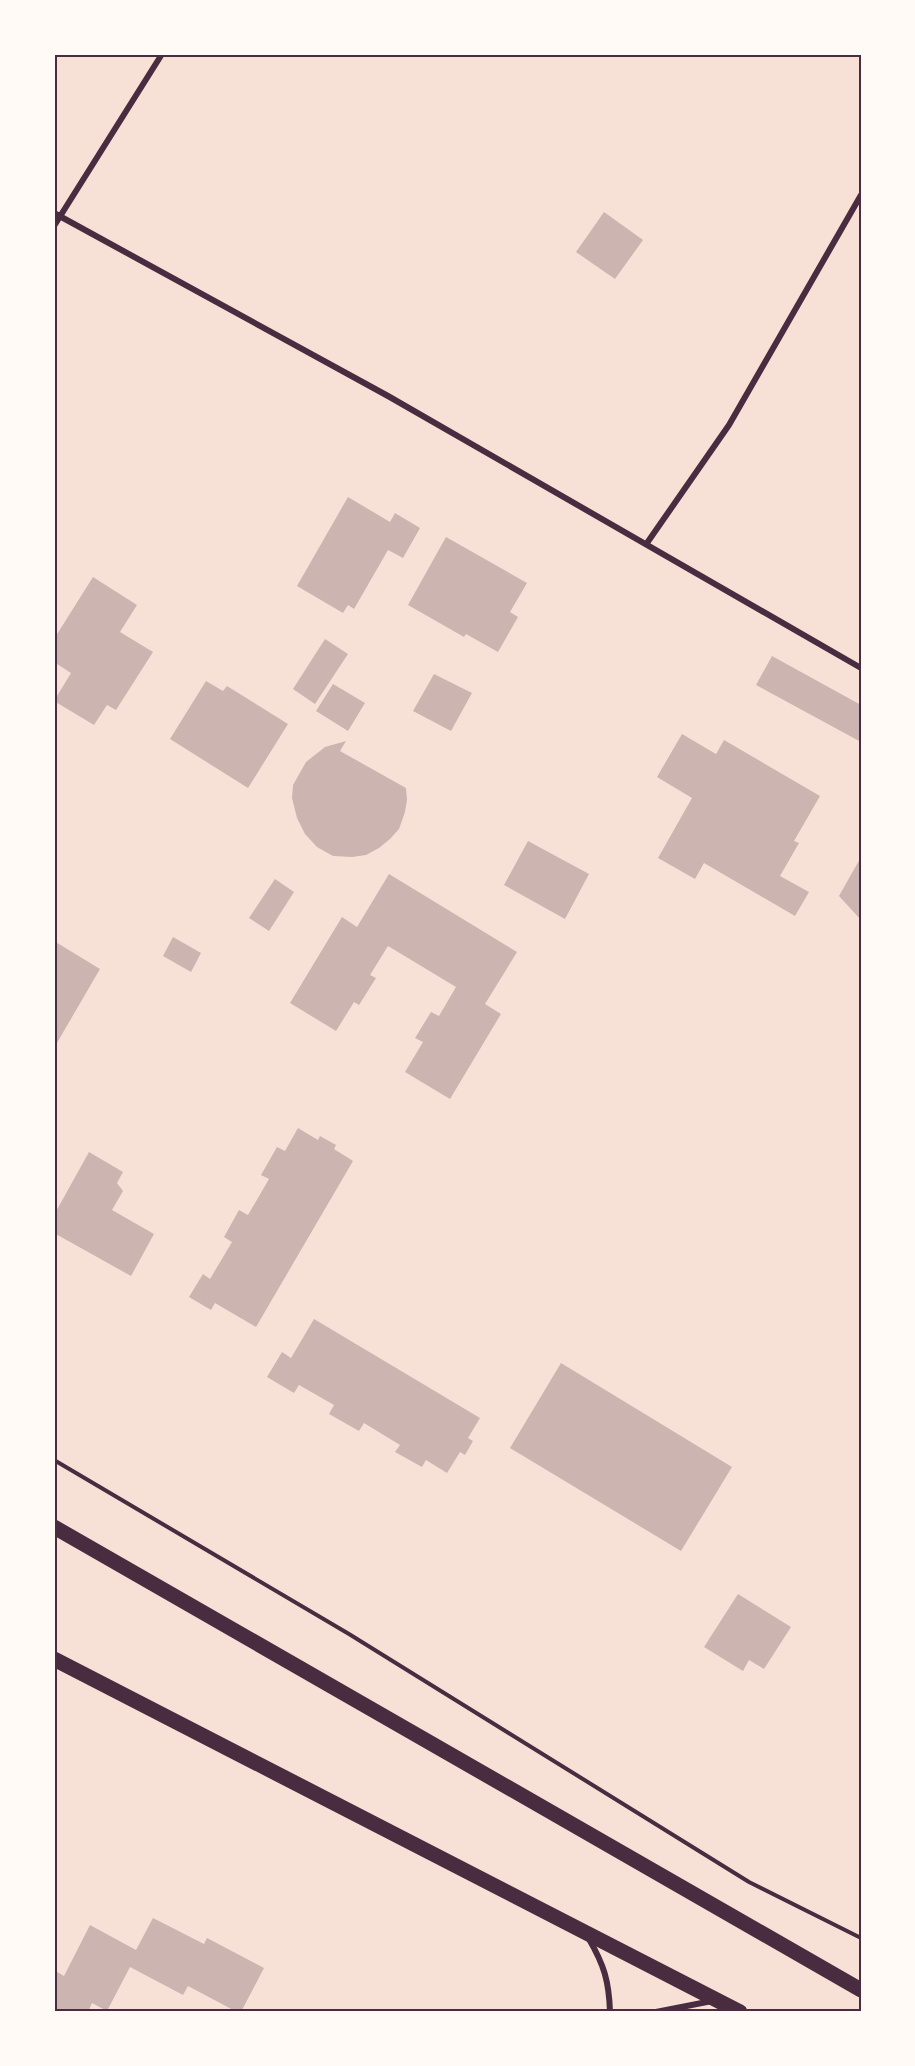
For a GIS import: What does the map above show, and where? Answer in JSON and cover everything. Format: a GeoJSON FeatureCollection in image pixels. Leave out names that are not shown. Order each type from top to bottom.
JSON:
{"type":"FeatureCollection","features":[{"type":"Feature","properties":{"kind":"main road"},"geometry":{"type":"LineString","coordinates":[[54,1527],[861,1990]]}},
{"type":"Feature","properties":{"kind":"main road"},"geometry":{"type":"LineString","coordinates":[[54,1659],[740,2012]]}},
{"type":"Feature","properties":{"kind":"street"},"geometry":{"type":"LineString","coordinates":[[54,226],[57,215],[162,54]]}},
{"type":"Feature","properties":{"kind":"street"},"geometry":{"type":"LineString","coordinates":[[647,543],[729,425],[861,195]]}},
{"type":"Feature","properties":{"kind":"street"},"geometry":{"type":"LineString","coordinates":[[57,215],[378,391],[647,543],[861,668]]}},
{"type":"Feature","properties":{"kind":"street"},"geometry":{"type":"LineString","coordinates":[[584,1930],[600,1958],[609,1987],[610,2012]]}},
{"type":"Feature","properties":{"kind":"street"},"geometry":{"type":"LineString","coordinates":[[656,2012],[717,2000]]}},
{"type":"Feature","properties":{"kind":"path"},"geometry":{"type":"LineString","coordinates":[[54,1460],[349,1634],[748,1882],[861,1938]]}},
{"type":"Feature","properties":{"kind":"building"},"geometry":{"type":"Polygon","coordinates":[[[604,212],[643,240],[615,279],[576,252],[604,212]]]}},
{"type":"Feature","properties":{"kind":"building"},"geometry":{"type":"Polygon","coordinates":[[[348,497],[390,522],[395,513],[420,528],[403,558],[388,550],[354,609],[348,605],[343,613],[297,586],[348,497]]]}},
{"type":"Feature","properties":{"kind":"building"},"geometry":{"type":"Polygon","coordinates":[[[446,537],[527,583],[510,612],[518,617],[498,652],[466,634],[464,637],[408,605],[446,537]]]}},
{"type":"Feature","properties":{"kind":"building"},"geometry":{"type":"Polygon","coordinates":[[[93,577],[137,605],[120,632],[153,652],[116,710],[107,705],[94,725],[54,701],[71,673],[54,662],[54,639],[93,577]]]}},
{"type":"Feature","properties":{"kind":"building"},"geometry":{"type":"Polygon","coordinates":[[[325,639],[348,654],[315,704],[293,689],[325,639]]]}},
{"type":"Feature","properties":{"kind":"building"},"geometry":{"type":"Polygon","coordinates":[[[772,656],[861,705],[861,742],[756,685],[772,656]]]}},
{"type":"Feature","properties":{"kind":"building"},"geometry":{"type":"Polygon","coordinates":[[[434,674],[472,693],[451,731],[413,711],[434,674]]]}},
{"type":"Feature","properties":{"kind":"building"},"geometry":{"type":"Polygon","coordinates":[[[206,681],[223,691],[227,686],[288,724],[248,788],[170,739],[206,681]]]}},
{"type":"Feature","properties":{"kind":"building"},"geometry":{"type":"Polygon","coordinates":[[[333,684],[365,703],[348,731],[316,711],[333,684]]]}},
{"type":"Feature","properties":{"kind":"building"},"geometry":{"type":"Polygon","coordinates":[[[682,734],[716,754],[724,740],[820,796],[794,841],[799,843],[780,876],[809,892],[795,916],[704,863],[695,879],[658,858],[692,798],[657,777],[682,734]]]}},
{"type":"Feature","properties":{"kind":"building"},"geometry":{"type":"Polygon","coordinates":[[[346,741],[340,751],[406,788],[407,800],[399,829],[390,839],[366,855],[352,857],[333,856],[317,847],[305,834],[297,818],[292,798],[293,785],[306,762],[325,747],[346,741]]]}},
{"type":"Feature","properties":{"kind":"building"},"geometry":{"type":"Polygon","coordinates":[[[528,841],[589,874],[565,919],[504,885],[528,841]]]}},
{"type":"Feature","properties":{"kind":"building"},"geometry":{"type":"Polygon","coordinates":[[[861,857],[861,920],[839,896],[861,857]]]}},
{"type":"Feature","properties":{"kind":"building"},"geometry":{"type":"Polygon","coordinates":[[[389,874],[517,952],[485,1004],[501,1014],[450,1099],[405,1072],[423,1042],[415,1038],[431,1012],[439,1016],[456,987],[388,946],[370,975],[376,978],[359,1005],[354,1002],[336,1031],[290,1003],[342,917],[357,927],[389,874]]]}},
{"type":"Feature","properties":{"kind":"building"},"geometry":{"type":"Polygon","coordinates":[[[275,879],[294,892],[269,931],[249,918],[275,879]]]}},
{"type":"Feature","properties":{"kind":"building"},"geometry":{"type":"Polygon","coordinates":[[[173,937],[201,953],[191,972],[163,956],[173,937]]]}},
{"type":"Feature","properties":{"kind":"building"},"geometry":{"type":"Polygon","coordinates":[[[54,941],[100,969],[54,1048],[54,941]]]}},
{"type":"Feature","properties":{"kind":"building"},"geometry":{"type":"Polygon","coordinates":[[[298,1128],[318,1140],[320,1136],[336,1145],[334,1149],[353,1161],[256,1327],[215,1303],[211,1310],[189,1297],[203,1274],[210,1279],[232,1242],[224,1237],[239,1210],[248,1215],[269,1179],[261,1175],[277,1147],[285,1151],[298,1128]]]}},
{"type":"Feature","properties":{"kind":"building"},"geometry":{"type":"Polygon","coordinates":[[[89,1152],[123,1172],[117,1183],[123,1191],[112,1210],[154,1234],[131,1276],[54,1233],[54,1215],[89,1152]]]}},
{"type":"Feature","properties":{"kind":"building"},"geometry":{"type":"Polygon","coordinates":[[[314,1319],[480,1418],[468,1438],[473,1441],[465,1455],[460,1452],[447,1473],[426,1460],[422,1467],[395,1452],[400,1445],[364,1423],[359,1431],[329,1414],[334,1405],[299,1385],[294,1393],[267,1377],[282,1352],[291,1358],[314,1319]]]}},
{"type":"Feature","properties":{"kind":"building"},"geometry":{"type":"Polygon","coordinates":[[[561,1363],[732,1467],[681,1551],[510,1448],[561,1363]]]}},
{"type":"Feature","properties":{"kind":"building"},"geometry":{"type":"Polygon","coordinates":[[[738,1594],[791,1627],[764,1669],[749,1660],[743,1671],[704,1647],[738,1594]]]}},
{"type":"Feature","properties":{"kind":"building"},"geometry":{"type":"Polygon","coordinates":[[[153,1918],[204,1944],[207,1938],[264,1968],[241,2012],[188,1986],[183,1995],[130,1967],[107,2011],[92,2003],[88,2012],[54,2012],[54,1970],[64,1976],[90,1925],[136,1950],[153,1918]]]}}]}
